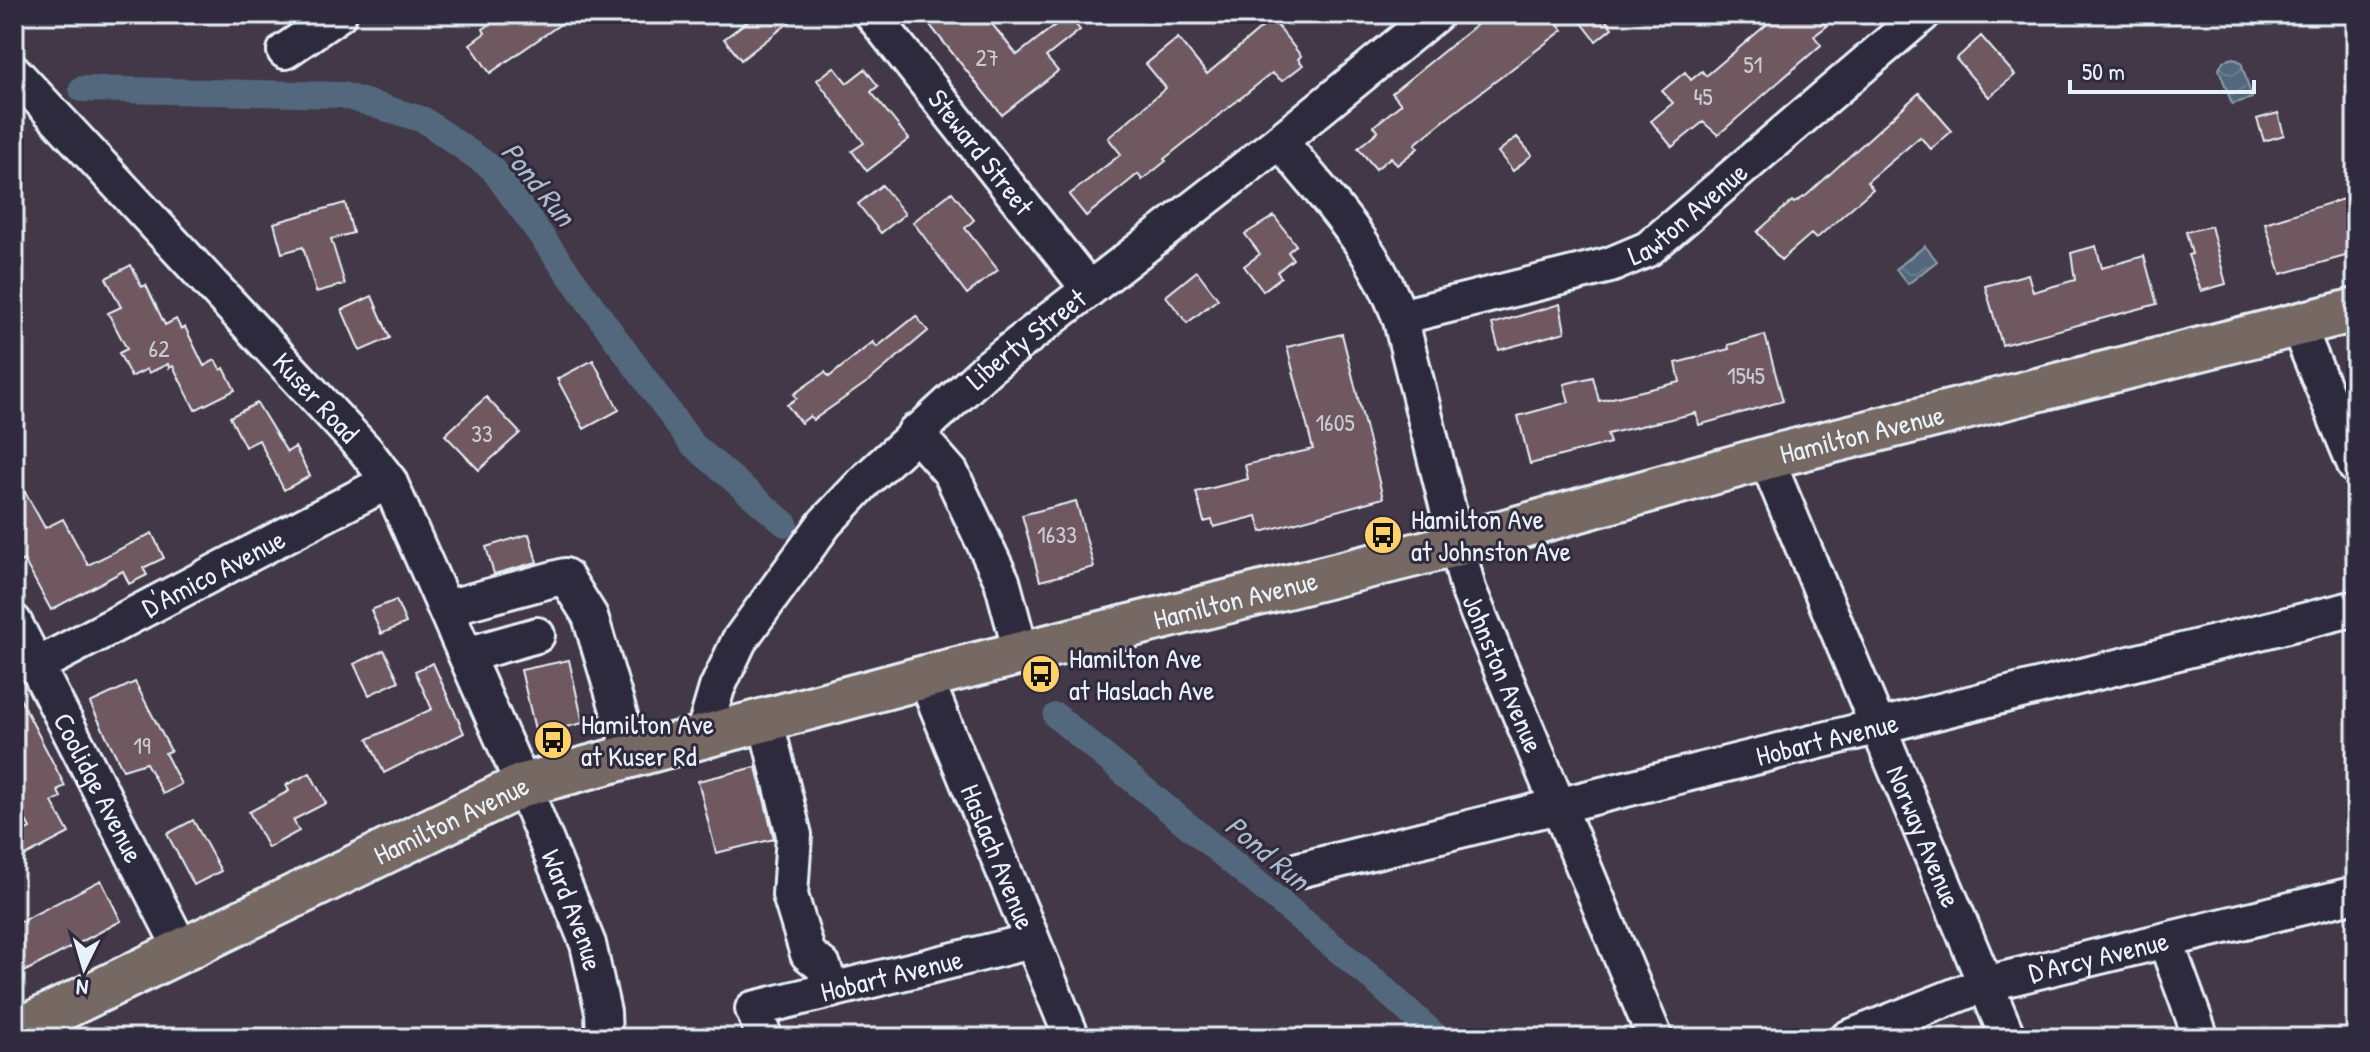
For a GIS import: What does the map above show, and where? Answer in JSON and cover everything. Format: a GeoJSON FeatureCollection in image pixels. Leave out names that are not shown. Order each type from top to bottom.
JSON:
{"type":"FeatureCollection","features":[{"type":"Feature","properties":{"kind":"main road","name":"Hamilton Avenue"},"geometry":{"type":"LineString","coordinates":[[14,1032],[183,952],[458,813],[523,785],[1021,652],[1455,545],[1766,458],[2356,310]]}},
{"type":"Feature","properties":{"kind":"street"},"geometry":{"type":"LineString","coordinates":[[285,51],[339,14]]}},
{"type":"Feature","properties":{"kind":"street","name":"Steward Street"},"geometry":{"type":"LineString","coordinates":[[872,14],[1089,289]]}},
{"type":"Feature","properties":{"kind":"street","name":"Liberty Street"},"geometry":{"type":"LineString","coordinates":[[702,739],[717,688],[739,641],[825,523],[915,432],[989,367],[1280,141],[1436,14]]}},
{"type":"Feature","properties":{"kind":"street","name":"Lawton Avenue"},"geometry":{"type":"LineString","coordinates":[[1400,317],[1610,265],[1648,249],[1923,14]]}},
{"type":"Feature","properties":{"kind":"street","name":"Kuser Road"},"geometry":{"type":"LineString","coordinates":[[14,72],[366,451],[389,481],[523,785]]}},
{"type":"Feature","properties":{"kind":"street","name":"Johnston Avenue"},"geometry":{"type":"LineString","coordinates":[[1280,141],[1365,245],[1383,275],[1400,317],[1468,589],[1655,1038]]}},
{"type":"Feature","properties":{"kind":"street"},"geometry":{"type":"LineString","coordinates":[[2297,324],[2356,467]]}},
{"type":"Feature","properties":{"kind":"street"},"geometry":{"type":"LineString","coordinates":[[915,432],[951,473],[1002,581],[1021,652]]}},
{"type":"Feature","properties":{"kind":"street","name":"Norway Avenue"},"geometry":{"type":"LineString","coordinates":[[1766,458],[2008,1038]]}},
{"type":"Feature","properties":{"kind":"street","name":"D'Amico Avenue"},"geometry":{"type":"LineString","coordinates":[[38,665],[389,481]]}},
{"type":"Feature","properties":{"kind":"street"},"geometry":{"type":"LineString","coordinates":[[446,608],[565,576],[590,616],[632,756]]}},
{"type":"Feature","properties":{"kind":"street","name":"Hobart Avenue"},"geometry":{"type":"LineString","coordinates":[[1299,870],[2356,608]]}},
{"type":"Feature","properties":{"kind":"street","name":"Coolidge Avenue"},"geometry":{"type":"LineString","coordinates":[[14,622],[183,952]]}},
{"type":"Feature","properties":{"kind":"street"},"geometry":{"type":"LineString","coordinates":[[466,655],[537,635]]}},
{"type":"Feature","properties":{"kind":"street","name":"Haslach Avenue"},"geometry":{"type":"LineString","coordinates":[[925,677],[1072,1038]]}},
{"type":"Feature","properties":{"kind":"street"},"geometry":{"type":"LineString","coordinates":[[766,722],[794,835],[790,895],[808,954],[823,966],[831,990]]}},
{"type":"Feature","properties":{"kind":"street","name":"Ward Avenue"},"geometry":{"type":"LineString","coordinates":[[523,785],[588,944],[603,1012],[604,1038]]}},
{"type":"Feature","properties":{"kind":"street","name":"D'Arcy Avenue"},"geometry":{"type":"LineString","coordinates":[[1848,1038],[1985,984],[2356,894]]}},
{"type":"Feature","properties":{"kind":"street","name":"Hobart Avenue"},"geometry":{"type":"LineString","coordinates":[[759,1023],[831,990],[1032,941]]}},
{"type":"Feature","properties":{"kind":"street"},"geometry":{"type":"LineString","coordinates":[[2166,942],[2201,1038]]}},
{"type":"Feature","properties":{"kind":"water"},"geometry":{"type":"Polygon","coordinates":[[[2233,58],[2241,62],[2252,98],[2232,104],[2219,69],[2223,61],[2233,58]]]}},
{"type":"Feature","properties":{"kind":"water"},"geometry":{"type":"Polygon","coordinates":[[[1925,246],[1937,261],[1908,284],[1896,269],[1925,246]]]}},
{"type":"Feature","properties":{"kind":"building"},"geometry":{"type":"Polygon","coordinates":[[[505,14],[575,14],[490,73],[470,44],[485,33],[483,29],[505,14]]]}},
{"type":"Feature","properties":{"kind":"building"},"geometry":{"type":"Polygon","coordinates":[[[757,14],[800,14],[741,60],[724,39],[757,14]]]}},
{"type":"Feature","properties":{"kind":"building"},"geometry":{"type":"Polygon","coordinates":[[[921,14],[984,14],[1017,55],[1068,15],[1080,30],[1046,57],[1058,71],[1002,115],[921,14]]]}},
{"type":"Feature","properties":{"kind":"building"},"geometry":{"type":"Polygon","coordinates":[[[1490,14],[1550,14],[1563,30],[1415,144],[1418,148],[1397,165],[1391,157],[1376,169],[1358,148],[1378,131],[1374,126],[1401,104],[1392,93],[1490,14]]]}},
{"type":"Feature","properties":{"kind":"building"},"geometry":{"type":"Polygon","coordinates":[[[1593,14],[1601,14],[1612,28],[1596,41],[1582,23],[1593,14]]]}},
{"type":"Feature","properties":{"kind":"building"},"geometry":{"type":"Polygon","coordinates":[[[1779,14],[1817,14],[1827,26],[1814,36],[1821,45],[1718,135],[1703,122],[1672,147],[1651,121],[1673,103],[1662,91],[1685,72],[1691,80],[1702,71],[1706,76],[1779,14]]]}},
{"type":"Feature","properties":{"kind":"building"},"geometry":{"type":"Polygon","coordinates":[[[1272,19],[1301,56],[1298,59],[1303,65],[1282,81],[1272,73],[1142,180],[1138,174],[1086,216],[1069,195],[1121,154],[1108,138],[1166,88],[1146,64],[1178,38],[1207,74],[1272,19]]]}},
{"type":"Feature","properties":{"kind":"building"},"geometry":{"type":"Polygon","coordinates":[[[1981,36],[2015,75],[1989,97],[1956,59],[1981,36]]]}},
{"type":"Feature","properties":{"kind":"building"},"geometry":{"type":"Polygon","coordinates":[[[834,67],[847,83],[865,69],[878,86],[871,92],[909,139],[867,171],[852,151],[864,143],[817,80],[834,67]]]}},
{"type":"Feature","properties":{"kind":"building"},"geometry":{"type":"Polygon","coordinates":[[[1919,93],[1952,131],[1931,149],[1920,137],[1867,182],[1873,189],[1816,239],[1811,234],[1781,260],[1757,232],[1792,201],[1794,203],[1807,195],[1919,93]]]}},
{"type":"Feature","properties":{"kind":"building"},"geometry":{"type":"Polygon","coordinates":[[[2278,113],[2284,135],[2264,141],[2257,119],[2278,113]]]}},
{"type":"Feature","properties":{"kind":"building"},"geometry":{"type":"Polygon","coordinates":[[[1517,137],[1532,155],[1513,171],[1498,152],[1517,137]]]}},
{"type":"Feature","properties":{"kind":"building"},"geometry":{"type":"Polygon","coordinates":[[[882,185],[905,214],[881,233],[858,204],[882,185]]]}},
{"type":"Feature","properties":{"kind":"building"},"geometry":{"type":"Polygon","coordinates":[[[952,192],[974,220],[965,228],[998,270],[967,294],[913,222],[952,192]]]}},
{"type":"Feature","properties":{"kind":"building"},"geometry":{"type":"Polygon","coordinates":[[[2356,195],[2356,253],[2281,274],[2265,223],[2356,195]]]}},
{"type":"Feature","properties":{"kind":"building"},"geometry":{"type":"Polygon","coordinates":[[[345,203],[353,233],[331,239],[345,284],[316,292],[303,247],[282,253],[274,223],[345,203]]]}},
{"type":"Feature","properties":{"kind":"building"},"geometry":{"type":"Polygon","coordinates":[[[1274,216],[1296,245],[1288,252],[1293,259],[1277,272],[1281,277],[1263,291],[1244,266],[1260,254],[1245,234],[1274,216]]]}},
{"type":"Feature","properties":{"kind":"building"},"geometry":{"type":"Polygon","coordinates":[[[2211,226],[2226,284],[2201,291],[2188,255],[2192,254],[2186,232],[2211,226]]]}},
{"type":"Feature","properties":{"kind":"building"},"geometry":{"type":"Polygon","coordinates":[[[2096,246],[2102,268],[2144,256],[2157,304],[2002,345],[1985,286],[2028,274],[2033,292],[2075,280],[2071,253],[2096,246]]]}},
{"type":"Feature","properties":{"kind":"building"},"geometry":{"type":"Polygon","coordinates":[[[131,265],[142,287],[146,285],[165,325],[176,319],[181,329],[185,327],[204,366],[215,360],[221,370],[224,368],[235,390],[195,410],[173,366],[169,368],[168,364],[149,373],[147,369],[131,377],[119,353],[127,349],[108,313],[121,307],[106,278],[131,265]]]}},
{"type":"Feature","properties":{"kind":"building"},"geometry":{"type":"Polygon","coordinates":[[[1197,271],[1218,299],[1187,323],[1166,296],[1197,271]]]}},
{"type":"Feature","properties":{"kind":"building"},"geometry":{"type":"Polygon","coordinates":[[[372,296],[390,338],[360,351],[342,310],[372,296]]]}},
{"type":"Feature","properties":{"kind":"building"},"geometry":{"type":"Polygon","coordinates":[[[1560,304],[1565,332],[1499,350],[1492,324],[1560,304]]]}},
{"type":"Feature","properties":{"kind":"building"},"geometry":{"type":"Polygon","coordinates":[[[916,316],[928,331],[870,380],[813,420],[810,416],[801,423],[787,405],[797,398],[794,394],[825,372],[829,377],[873,342],[877,347],[916,316]]]}},
{"type":"Feature","properties":{"kind":"building"},"geometry":{"type":"Polygon","coordinates":[[[1342,334],[1383,498],[1261,532],[1257,516],[1214,527],[1212,520],[1204,522],[1196,492],[1248,479],[1245,465],[1313,449],[1287,347],[1342,334]]]}},
{"type":"Feature","properties":{"kind":"building"},"geometry":{"type":"Polygon","coordinates":[[[1765,335],[1783,401],[1699,425],[1696,413],[1607,434],[1610,443],[1530,464],[1518,416],[1569,402],[1564,384],[1593,377],[1599,401],[1680,382],[1676,363],[1729,349],[1728,345],[1765,335]]]}},
{"type":"Feature","properties":{"kind":"building"},"geometry":{"type":"Polygon","coordinates":[[[593,360],[619,410],[584,429],[557,379],[593,360]]]}},
{"type":"Feature","properties":{"kind":"building"},"geometry":{"type":"Polygon","coordinates":[[[486,397],[520,433],[479,470],[445,435],[486,397]]]}},
{"type":"Feature","properties":{"kind":"building"},"geometry":{"type":"Polygon","coordinates":[[[257,403],[287,452],[295,447],[310,476],[284,490],[259,440],[245,447],[230,417],[257,403]]]}},
{"type":"Feature","properties":{"kind":"building"},"geometry":{"type":"Polygon","coordinates":[[[14,472],[45,528],[63,519],[88,565],[152,533],[164,558],[143,568],[147,575],[129,584],[123,571],[51,610],[24,560],[20,562],[14,551],[14,472]]]}},
{"type":"Feature","properties":{"kind":"building"},"geometry":{"type":"Polygon","coordinates":[[[1076,501],[1094,567],[1040,581],[1022,515],[1076,501]]]}},
{"type":"Feature","properties":{"kind":"building"},"geometry":{"type":"Polygon","coordinates":[[[529,534],[537,562],[494,574],[486,547],[529,534]]]}},
{"type":"Feature","properties":{"kind":"building"},"geometry":{"type":"Polygon","coordinates":[[[396,600],[406,623],[381,634],[371,610],[396,600]]]}},
{"type":"Feature","properties":{"kind":"building"},"geometry":{"type":"Polygon","coordinates":[[[384,650],[399,681],[369,695],[354,664],[384,650]]]}},
{"type":"Feature","properties":{"kind":"building"},"geometry":{"type":"Polygon","coordinates":[[[569,660],[583,723],[536,734],[521,670],[569,660]]]}},
{"type":"Feature","properties":{"kind":"building"},"geometry":{"type":"Polygon","coordinates":[[[433,663],[464,733],[384,773],[368,739],[432,709],[415,671],[433,663]]]}},
{"type":"Feature","properties":{"kind":"building"},"geometry":{"type":"Polygon","coordinates":[[[135,682],[171,751],[165,753],[181,784],[163,794],[146,763],[123,770],[90,703],[135,682]]]}},
{"type":"Feature","properties":{"kind":"building"},"geometry":{"type":"Polygon","coordinates":[[[14,687],[65,786],[57,790],[61,797],[52,802],[69,833],[14,862],[14,836],[30,828],[14,798],[14,687]]]}},
{"type":"Feature","properties":{"kind":"building"},"geometry":{"type":"Polygon","coordinates":[[[756,767],[774,839],[716,853],[698,781],[756,767]]]}},
{"type":"Feature","properties":{"kind":"building"},"geometry":{"type":"Polygon","coordinates":[[[310,773],[326,803],[293,820],[299,831],[268,848],[249,812],[289,791],[286,785],[310,773]]]}},
{"type":"Feature","properties":{"kind":"building"},"geometry":{"type":"Polygon","coordinates":[[[193,820],[221,871],[194,885],[167,834],[193,820]]]}},
{"type":"Feature","properties":{"kind":"building"},"geometry":{"type":"Polygon","coordinates":[[[101,880],[121,921],[14,977],[14,925],[101,880]]]}},
{"type":"Feature","properties":{"kind":"waterway","name":"Pond Run"},"geometry":{"type":"LineString","coordinates":[[82,89],[342,95],[424,120],[492,168],[692,444],[785,524]]}},
{"type":"Feature","properties":{"kind":"waterway","name":"Pond Run"},"geometry":{"type":"LineString","coordinates":[[1056,716],[1374,980],[1438,1038]]}},
{"type":"Feature","properties":{"kind":"place","name":"Hamilton Ave at Johnston Ave"},"geometry":{"type":"Point","coordinates":[1383,535]}},
{"type":"Feature","properties":{"kind":"place","name":"Hamilton Ave at Haslach Ave"},"geometry":{"type":"Point","coordinates":[1041,674]}},
{"type":"Feature","properties":{"kind":"place","name":"Hamilton Ave at Kuser Rd"},"geometry":{"type":"Point","coordinates":[553,740]}}]}
